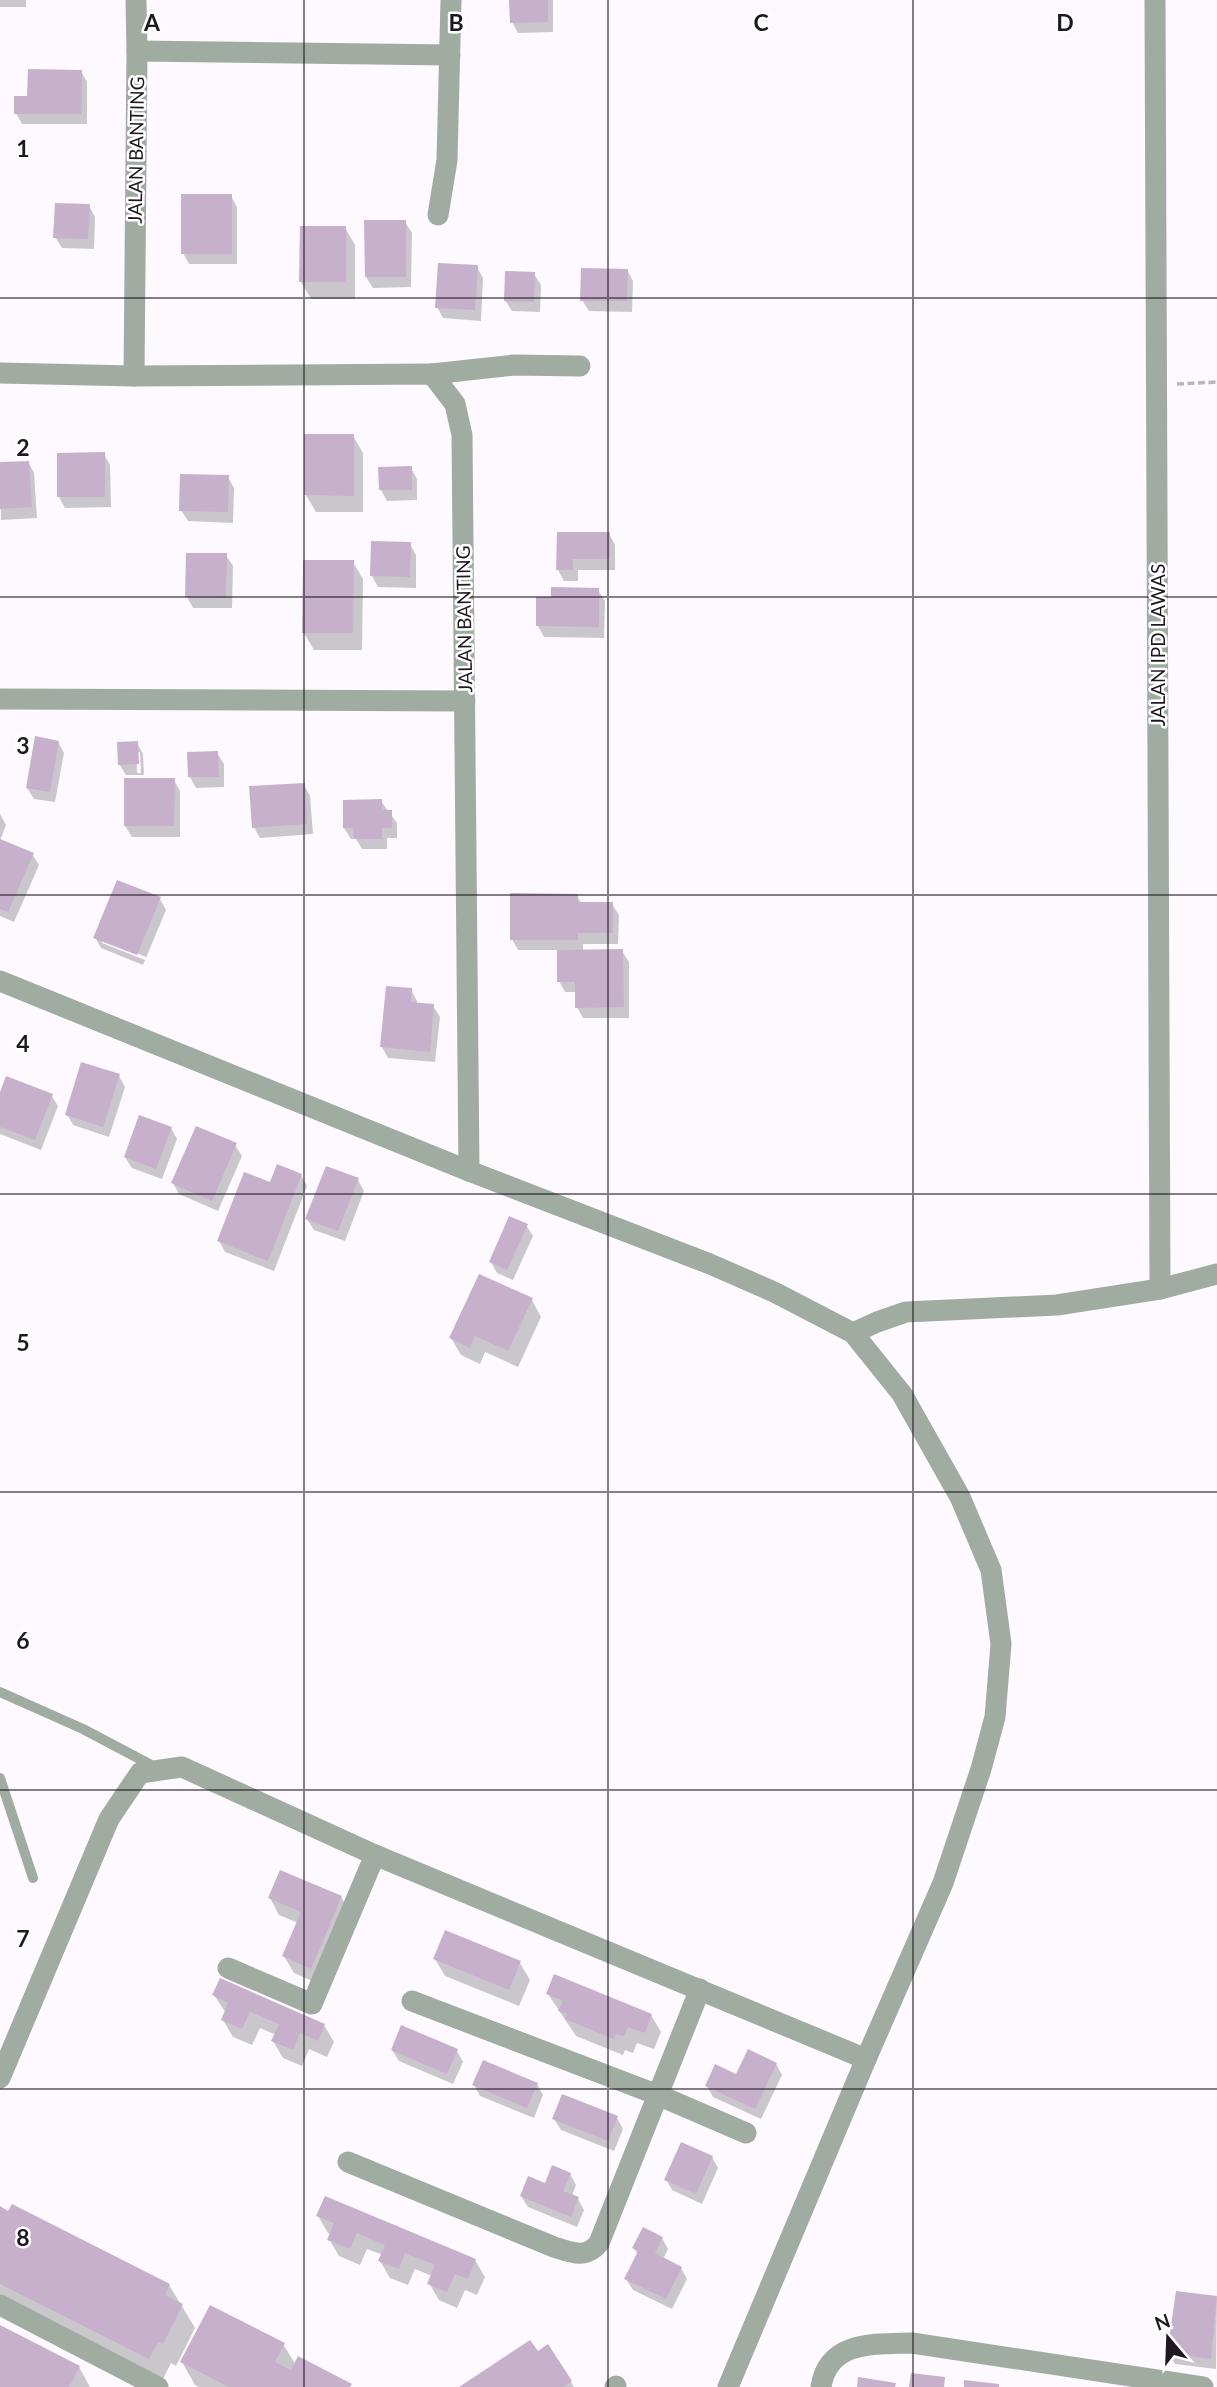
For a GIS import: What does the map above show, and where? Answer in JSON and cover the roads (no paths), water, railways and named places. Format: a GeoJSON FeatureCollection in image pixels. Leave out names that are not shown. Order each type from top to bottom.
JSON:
{"type":"FeatureCollection","features":[{"type":"Feature","properties":{"kind":"street","name":"JALAN BANTING"},"geometry":{"type":"LineString","coordinates":[[134,376],[136,0]]}},
{"type":"Feature","properties":{"kind":"street"},"geometry":{"type":"LineString","coordinates":[[438,215],[447,160],[452,0]]}},
{"type":"Feature","properties":{"kind":"street","name":"JALAN IPD LAWAS"},"geometry":{"type":"LineString","coordinates":[[1155,0],[1160,1289]]}},
{"type":"Feature","properties":{"kind":"street","name":"JALAN BANTING"},"geometry":{"type":"LineString","coordinates":[[137,51],[450,55]]}},
{"type":"Feature","properties":{"kind":"street"},"geometry":{"type":"LineString","coordinates":[[0,373],[134,376],[432,374],[514,365],[580,366]]}},
{"type":"Feature","properties":{"kind":"street","name":"JALAN BANTING"},"geometry":{"type":"LineString","coordinates":[[432,374],[455,404],[462,435],[469,1171]]}},
{"type":"Feature","properties":{"kind":"street"},"geometry":{"type":"LineString","coordinates":[[0,699],[465,701]]}},
{"type":"Feature","properties":{"kind":"street"},"geometry":{"type":"LineString","coordinates":[[0,981],[469,1171],[710,1264],[774,1292],[853,1333],[902,1394],[960,1497],[991,1570],[1001,1644],[995,1717],[943,1884],[728,2387]]}},
{"type":"Feature","properties":{"kind":"street"},"geometry":{"type":"LineString","coordinates":[[853,1333],[906,1312],[1057,1305],[1160,1289],[1217,1274]]}},
{"type":"Feature","properties":{"kind":"street"},"geometry":{"type":"LineString","coordinates":[[0,2078],[109,1819],[140,1773],[183,1767],[375,1855],[866,2059]]}},
{"type":"Feature","properties":{"kind":"street"},"geometry":{"type":"LineString","coordinates":[[228,1968],[312,2004],[375,1855]]}},
{"type":"Feature","properties":{"kind":"street"},"geometry":{"type":"LineString","coordinates":[[348,2162],[554,2248],[578,2255],[593,2250],[599,2243],[701,1989]]}},
{"type":"Feature","properties":{"kind":"street"},"geometry":{"type":"LineString","coordinates":[[412,2001],[658,2095],[746,2133]]}},
{"type":"Feature","properties":{"kind":"street"},"geometry":{"type":"LineString","coordinates":[[0,2305],[158,2387]]}},
{"type":"Feature","properties":{"kind":"street"},"geometry":{"type":"LineString","coordinates":[[821,2387],[822,2375],[840,2352],[870,2344],[912,2343],[1203,2387]]}},
{"type":"Feature","properties":{"kind":"lane"},"geometry":{"type":"LineString","coordinates":[[2,1697],[83,1729],[160,1770]]}},
{"type":"Feature","properties":{"kind":"lane"},"geometry":{"type":"LineString","coordinates":[[0,1779],[33,1878]]}}]}
